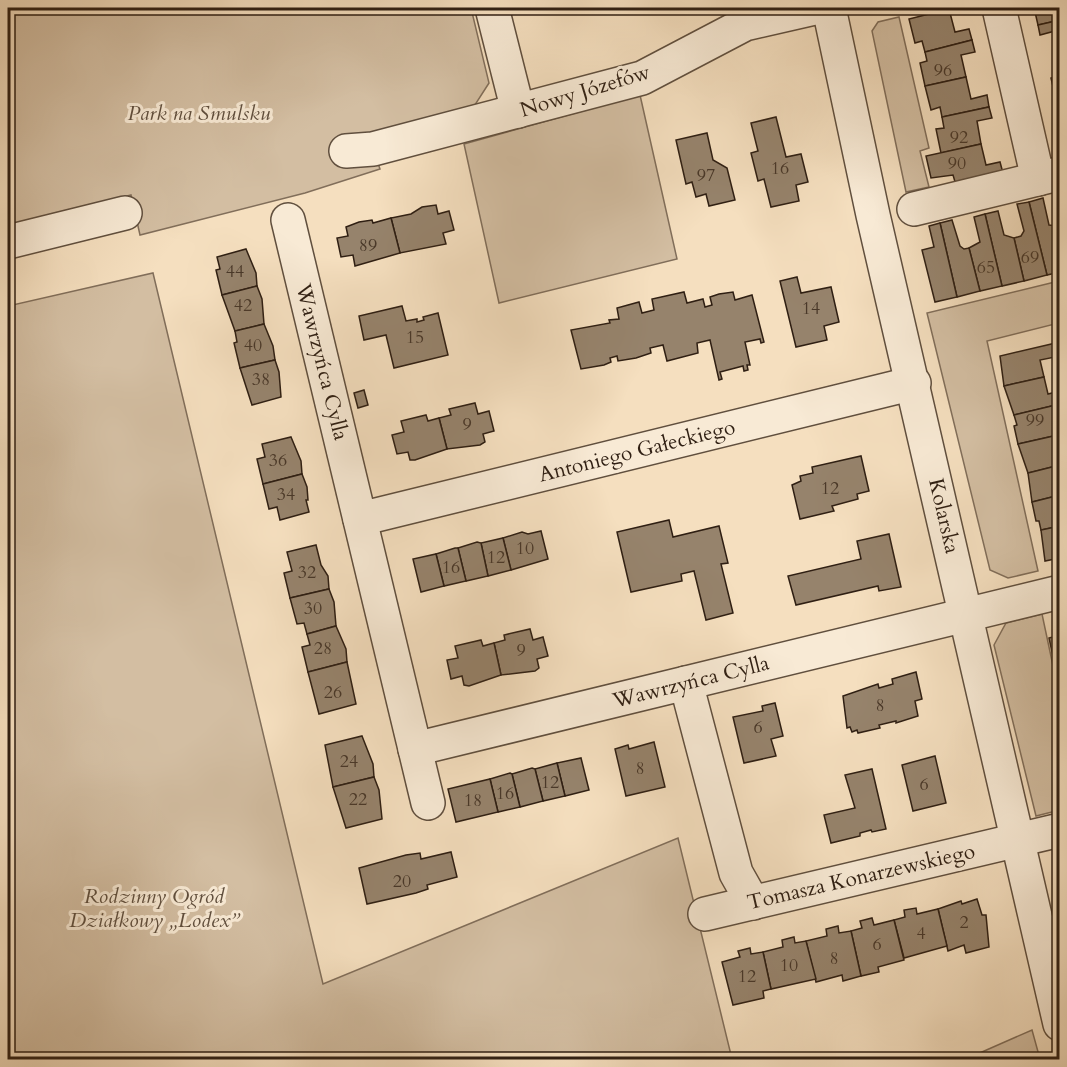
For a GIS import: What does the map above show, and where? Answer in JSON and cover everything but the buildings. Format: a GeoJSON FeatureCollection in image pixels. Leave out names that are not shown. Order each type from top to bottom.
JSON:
{"type":"FeatureCollection","features":[{"type":"Feature","properties":{"kind":"street"},"geometry":{"type":"LineString","coordinates":[[492,8],[518,111]]}},
{"type":"Feature","properties":{"kind":"street","name":"Nowy Józefów"},"geometry":{"type":"LineString","coordinates":[[346,152],[373,149],[642,78],[745,24],[814,8]]}},
{"type":"Feature","properties":{"kind":"street","name":"Kolarska"},"geometry":{"type":"LineString","coordinates":[[830,8],[873,214],[914,383],[1059,1023]]}},
{"type":"Feature","properties":{"kind":"street"},"geometry":{"type":"LineString","coordinates":[[914,209],[1049,176],[999,8]]}},
{"type":"Feature","properties":{"kind":"street"},"geometry":{"type":"LineString","coordinates":[[8,242],[125,213]]}},
{"type":"Feature","properties":{"kind":"street","name":"Wawrzyńca Cylla"},"geometry":{"type":"LineString","coordinates":[[288,220],[428,803]]}},
{"type":"Feature","properties":{"kind":"street","name":"Antoniego Gałeckiego"},"geometry":{"type":"LineString","coordinates":[[360,519],[914,383]]}},
{"type":"Feature","properties":{"kind":"street","name":"Wawrzyńca Cylla"},"geometry":{"type":"LineString","coordinates":[[415,749],[1059,592]]}},
{"type":"Feature","properties":{"kind":"street"},"geometry":{"type":"LineString","coordinates":[[686,683],[736,873],[753,903]]}},
{"type":"Feature","properties":{"kind":"street","name":"Tomasza Konarzewskiego"},"geometry":{"type":"LineString","coordinates":[[705,914],[1059,830]]}},
{"type":"Feature","properties":{"kind":"green space","name":"Park na Smulsku"},"geometry":{"type":"Polygon","coordinates":[[[8,8],[471,8],[489,83],[473,108],[373,149],[380,169],[305,193],[140,235],[131,195],[8,227],[8,8]]]}},
{"type":"Feature","properties":{"kind":"green space"},"geometry":{"type":"Polygon","coordinates":[[[899,17],[929,148],[920,151],[929,187],[906,192],[872,31],[878,22],[899,17]]]}},
{"type":"Feature","properties":{"kind":"green space"},"geometry":{"type":"Polygon","coordinates":[[[640,95],[677,259],[499,303],[464,144],[640,95]]]}},
{"type":"Feature","properties":{"kind":"green space","name":"Rodzinny Ogród Działkowy „Lodex”"},"geometry":{"type":"Polygon","coordinates":[[[153,273],[323,984],[678,838],[732,1059],[8,1059],[8,306],[153,273]]]}},
{"type":"Feature","properties":{"kind":"green space"},"geometry":{"type":"Polygon","coordinates":[[[1059,281],[1059,323],[987,341],[1038,571],[1008,578],[990,570],[927,313],[1059,281]]]}},
{"type":"Feature","properties":{"kind":"green space"},"geometry":{"type":"Polygon","coordinates":[[[1042,614],[1053,666],[1059,665],[1060,810],[1036,816],[994,645],[1006,623],[1042,614]]]}},
{"type":"Feature","properties":{"kind":"green space"},"geometry":{"type":"Polygon","coordinates":[[[1032,1030],[1040,1059],[966,1059],[1032,1030]]]}}]}
